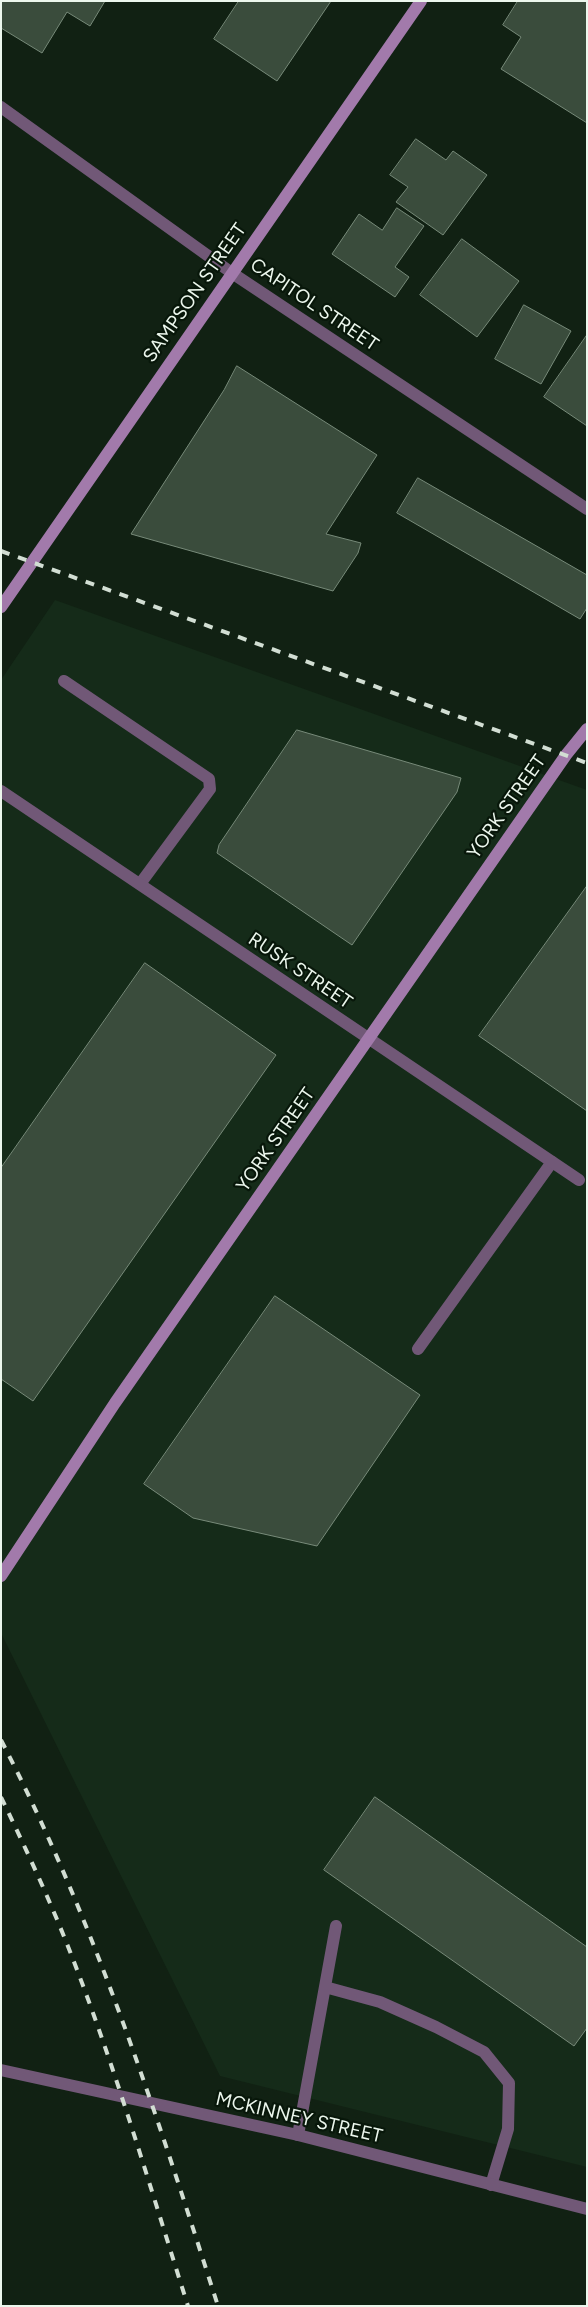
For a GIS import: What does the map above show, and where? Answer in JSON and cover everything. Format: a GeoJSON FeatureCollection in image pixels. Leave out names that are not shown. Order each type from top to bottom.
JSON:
{"type":"FeatureCollection","features":[{"type":"Feature","properties":{"kind":"main road","name":"SAMPSON STREET"},"geometry":{"type":"LineString","coordinates":[[1,607],[421,1]]}},
{"type":"Feature","properties":{"kind":"main road","name":"YORK STREET"},"geometry":{"type":"LineString","coordinates":[[1,1576],[115,1403],[566,755],[587,728]]}},
{"type":"Feature","properties":{"kind":"street","name":"CAPITOL STREET"},"geometry":{"type":"LineString","coordinates":[[1,107],[232,272],[587,509]]}},
{"type":"Feature","properties":{"kind":"street"},"geometry":{"type":"LineString","coordinates":[[64,681],[208,779],[210,789],[140,884]]}},
{"type":"Feature","properties":{"kind":"street","name":"RUSK STREET"},"geometry":{"type":"LineString","coordinates":[[1,791],[583,1182]]}},
{"type":"Feature","properties":{"kind":"street"},"geometry":{"type":"LineString","coordinates":[[418,1349],[552,1162]]}},
{"type":"Feature","properties":{"kind":"street"},"geometry":{"type":"LineString","coordinates":[[298,2135],[336,1926]]}},
{"type":"Feature","properties":{"kind":"street"},"geometry":{"type":"LineString","coordinates":[[325,1987],[380,2002],[436,2027],[484,2052],[509,2083],[508,2129],[491,2184]]}},
{"type":"Feature","properties":{"kind":"street","name":"MCKINNEY STREET"},"geometry":{"type":"LineString","coordinates":[[1,2070],[298,2135],[587,2209]]}},
{"type":"Feature","properties":{"kind":"shaded area"},"geometry":{"type":"Polygon","coordinates":[[[55,600],[587,790],[587,2167],[220,2076],[1,1633],[1,680],[55,600]]]}},
{"type":"Feature","properties":{"kind":"building"},"geometry":{"type":"Polygon","coordinates":[[[1,1],[105,1],[90,26],[67,12],[42,53],[1,28],[1,1]]]}},
{"type":"Feature","properties":{"kind":"building"},"geometry":{"type":"Polygon","coordinates":[[[239,1],[331,1],[277,81],[214,39],[239,1]]]}},
{"type":"Feature","properties":{"kind":"building"},"geometry":{"type":"Polygon","coordinates":[[[518,1],[587,1],[587,123],[501,69],[521,37],[503,25],[518,1]]]}},
{"type":"Feature","properties":{"kind":"building"},"geometry":{"type":"Polygon","coordinates":[[[416,139],[446,160],[453,151],[487,175],[443,235],[396,202],[408,187],[390,175],[416,139]]]}},
{"type":"Feature","properties":{"kind":"building"},"geometry":{"type":"Polygon","coordinates":[[[397,208],[424,226],[395,267],[409,277],[395,297],[332,254],[359,214],[382,230],[397,208]]]}},
{"type":"Feature","properties":{"kind":"building"},"geometry":{"type":"Polygon","coordinates":[[[462,239],[519,281],[477,337],[420,295],[462,239]]]}},
{"type":"Feature","properties":{"kind":"building"},"geometry":{"type":"Polygon","coordinates":[[[524,305],[571,331],[541,384],[495,359],[524,305]]]}},
{"type":"Feature","properties":{"kind":"building"},"geometry":{"type":"Polygon","coordinates":[[[587,335],[587,426],[544,397],[587,335]]]}},
{"type":"Feature","properties":{"kind":"building"},"geometry":{"type":"Polygon","coordinates":[[[237,366],[377,455],[326,534],[361,543],[358,553],[333,591],[131,534],[224,390],[237,366]]]}},
{"type":"Feature","properties":{"kind":"building"},"geometry":{"type":"Polygon","coordinates":[[[418,478],[587,575],[587,608],[580,619],[397,513],[418,478]]]}},
{"type":"Feature","properties":{"kind":"building"},"geometry":{"type":"Polygon","coordinates":[[[297,730],[461,778],[457,792],[352,945],[217,853],[219,845],[297,730]]]}},
{"type":"Feature","properties":{"kind":"building"},"geometry":{"type":"Polygon","coordinates":[[[587,886],[587,1111],[479,1036],[587,886]]]}},
{"type":"Feature","properties":{"kind":"building"},"geometry":{"type":"Polygon","coordinates":[[[145,963],[276,1055],[33,1401],[1,1379],[1,1168],[145,963]]]}},
{"type":"Feature","properties":{"kind":"building"},"geometry":{"type":"Polygon","coordinates":[[[275,1296],[420,1395],[317,1546],[193,1518],[144,1484],[275,1296]]]}},
{"type":"Feature","properties":{"kind":"building"},"geometry":{"type":"Polygon","coordinates":[[[375,1797],[587,1947],[587,2028],[574,2046],[324,1870],[375,1797]]]}},
{"type":"Feature","properties":{"kind":"railway"},"geometry":{"type":"LineString","coordinates":[[1,551],[587,763]]}},
{"type":"Feature","properties":{"kind":"railway"},"geometry":{"type":"LineString","coordinates":[[1,1740],[35,1808],[66,1878],[122,2018],[218,2306]]}},
{"type":"Feature","properties":{"kind":"railway"},"geometry":{"type":"LineString","coordinates":[[1,1797],[53,1911],[86,1993],[132,2127],[188,2306]]}}]}
